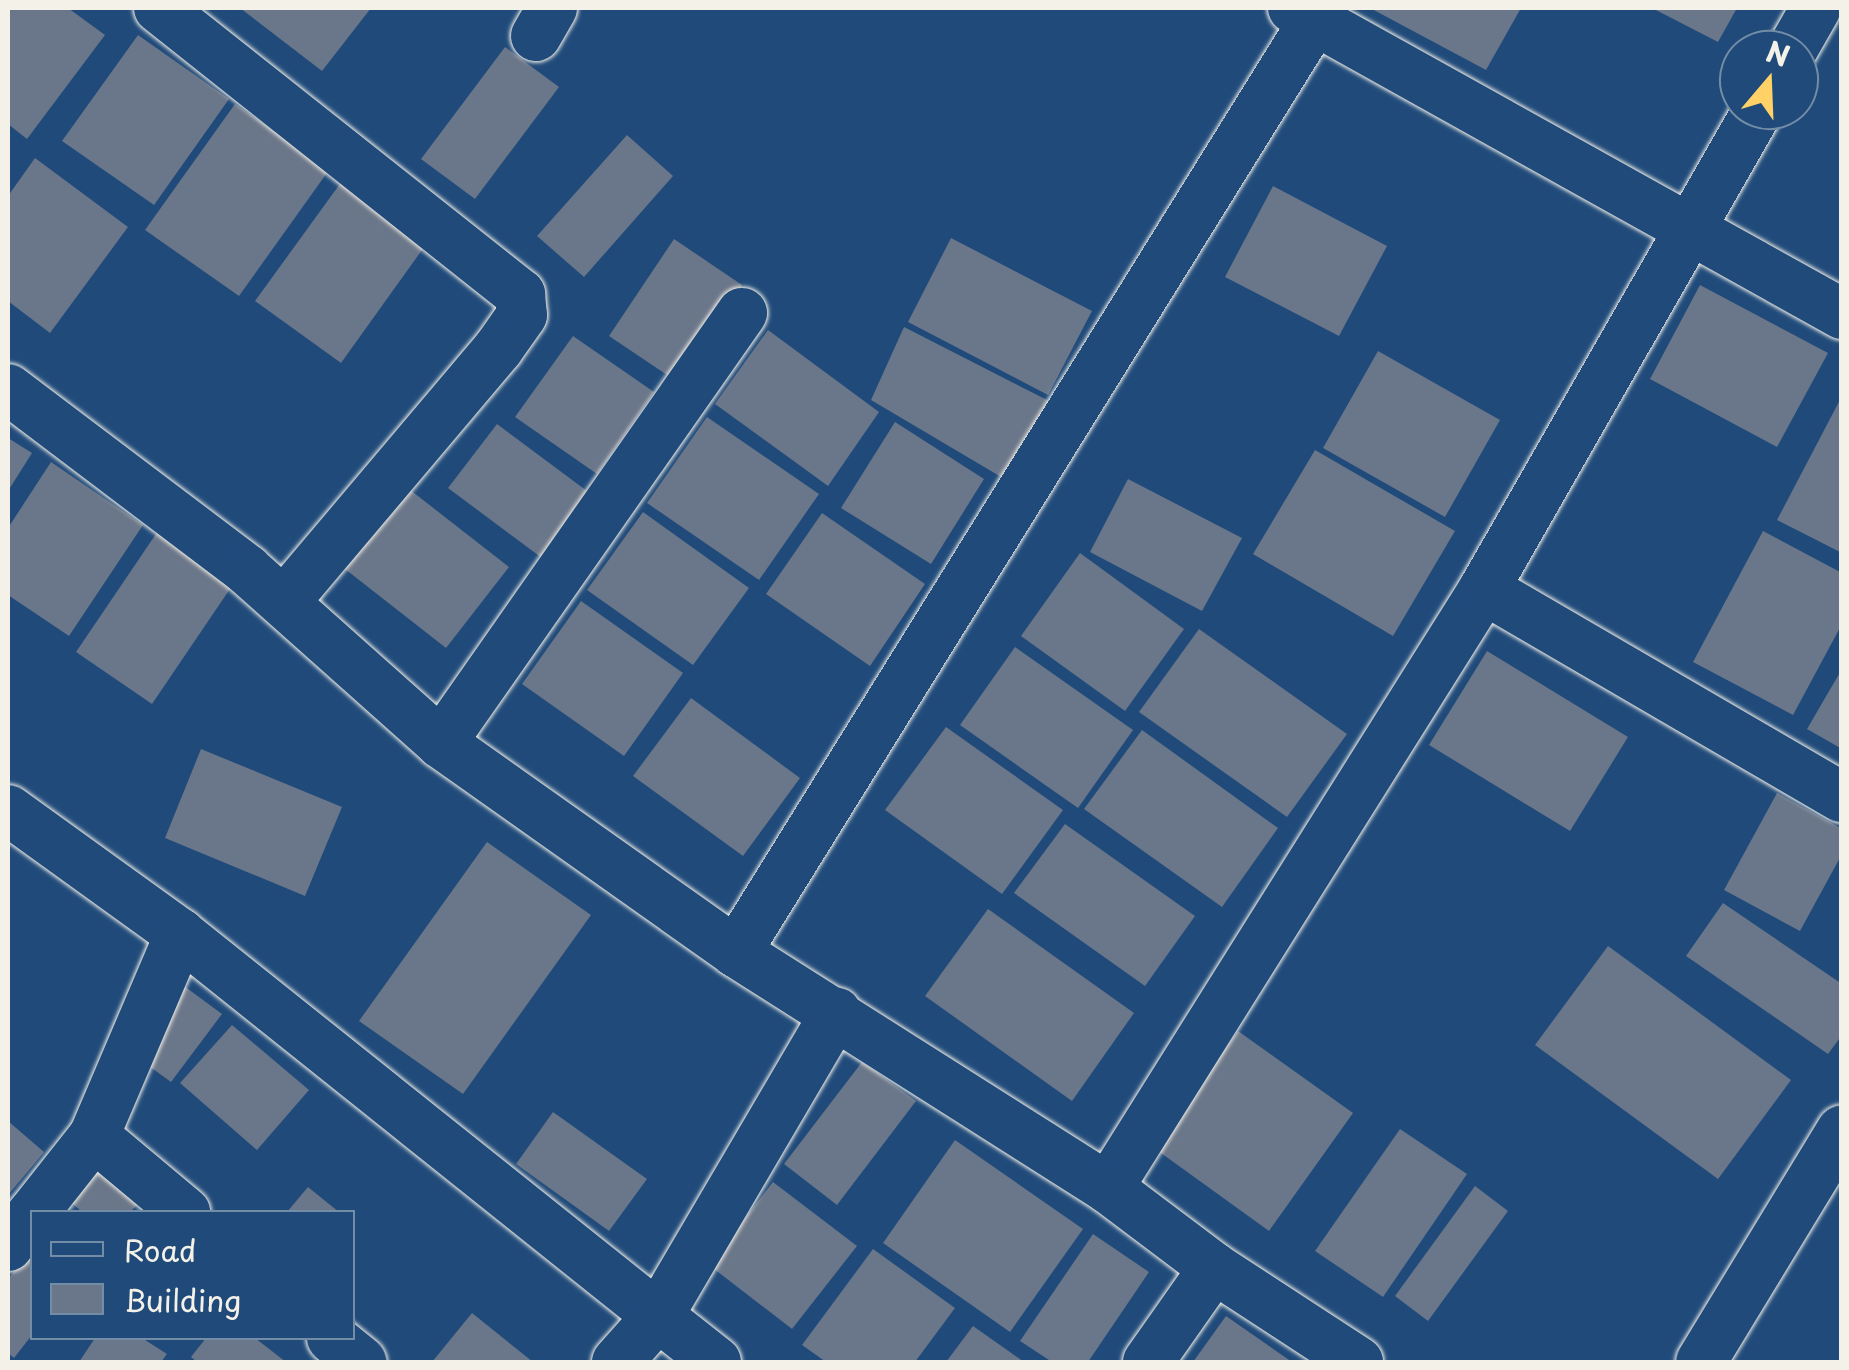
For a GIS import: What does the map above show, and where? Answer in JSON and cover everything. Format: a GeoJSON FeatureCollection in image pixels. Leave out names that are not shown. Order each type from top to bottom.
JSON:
{"type":"FeatureCollection","features":[{"type":"Feature","properties":{"kind":"street"},"geometry":{"type":"LineString","coordinates":[[159,8],[520,294],[522,315],[498,350],[284,602]]}},
{"type":"Feature","properties":{"kind":"street"},"geometry":{"type":"LineString","coordinates":[[1803,30],[1816,8]]}},
{"type":"Feature","properties":{"kind":"street"},"geometry":{"type":"LineString","coordinates":[[736,952],[1310,12],[1689,232],[1842,314]]}},
{"type":"Feature","properties":{"kind":"street"},"geometry":{"type":"LineString","coordinates":[[1108,1188],[1484,589],[1747,130]]}},
{"type":"Feature","properties":{"kind":"street"},"geometry":{"type":"LineString","coordinates":[[441,743],[742,313]]}},
{"type":"Feature","properties":{"kind":"street"},"geometry":{"type":"LineString","coordinates":[[8,389],[284,602],[441,743],[736,952],[1108,1188],[1214,1268],[1358,1362]]}},
{"type":"Feature","properties":{"kind":"street"},"geometry":{"type":"LineString","coordinates":[[1484,589],[1842,797]]}},
{"type":"Feature","properties":{"kind":"street"},"geometry":{"type":"LineString","coordinates":[[8,810],[180,934],[716,1362]]}},
{"type":"Feature","properties":{"kind":"street"},"geometry":{"type":"LineString","coordinates":[[35,1210],[94,1136],[180,934]]}},
{"type":"Feature","properties":{"kind":"street"},"geometry":{"type":"LineString","coordinates":[[617,1362],[658,1316],[836,1012]]}},
{"type":"Feature","properties":{"kind":"street"},"geometry":{"type":"LineString","coordinates":[[1703,1362],[1842,1130]]}},
{"type":"Feature","properties":{"kind":"street"},"geometry":{"type":"LineString","coordinates":[[94,1136],[182,1210]]}},
{"type":"Feature","properties":{"kind":"street"},"geometry":{"type":"LineString","coordinates":[[8,1246],[30,1217]]}},
{"type":"Feature","properties":{"kind":"street"},"geometry":{"type":"LineString","coordinates":[[1148,1362],[1214,1268]]}},
{"type":"Feature","properties":{"kind":"street"},"geometry":{"type":"LineString","coordinates":[[334,1340],[362,1362]]}},
{"type":"Feature","properties":{"kind":"building"},"geometry":{"type":"Polygon","coordinates":[[[8,8],[68,8],[105,35],[27,139],[8,124],[8,8]]]}},
{"type":"Feature","properties":{"kind":"building"},"geometry":{"type":"Polygon","coordinates":[[[240,8],[371,8],[322,71],[240,8]]]}},
{"type":"Feature","properties":{"kind":"building"},"geometry":{"type":"Polygon","coordinates":[[[1370,8],[1521,8],[1486,70],[1370,8]]]}},
{"type":"Feature","properties":{"kind":"building"},"geometry":{"type":"Polygon","coordinates":[[[1652,8],[1737,8],[1725,30],[1719,30],[1718,42],[1652,8]]]}},
{"type":"Feature","properties":{"kind":"building"},"geometry":{"type":"Polygon","coordinates":[[[138,35],[229,99],[154,205],[62,141],[138,35]]]}},
{"type":"Feature","properties":{"kind":"building"},"geometry":{"type":"Polygon","coordinates":[[[505,47],[559,87],[475,199],[421,159],[505,47]]]}},
{"type":"Feature","properties":{"kind":"building"},"geometry":{"type":"Polygon","coordinates":[[[235,104],[329,170],[239,296],[145,230],[235,104]]]}},
{"type":"Feature","properties":{"kind":"building"},"geometry":{"type":"Polygon","coordinates":[[[627,135],[673,176],[584,277],[537,236],[627,135]]]}},
{"type":"Feature","properties":{"kind":"building"},"geometry":{"type":"Polygon","coordinates":[[[35,158],[128,227],[50,333],[8,301],[8,196],[35,158]]]}},
{"type":"Feature","properties":{"kind":"building"},"geometry":{"type":"Polygon","coordinates":[[[342,181],[427,243],[341,363],[255,301],[342,181]]]}},
{"type":"Feature","properties":{"kind":"building"},"geometry":{"type":"Polygon","coordinates":[[[1273,186],[1387,246],[1339,336],[1225,277],[1273,186]]]}},
{"type":"Feature","properties":{"kind":"building"},"geometry":{"type":"Polygon","coordinates":[[[951,238],[1092,311],[1048,395],[908,322],[951,238]]]}},
{"type":"Feature","properties":{"kind":"building"},"geometry":{"type":"Polygon","coordinates":[[[674,239],[742,285],[676,381],[609,336],[674,239]]]}},
{"type":"Feature","properties":{"kind":"building"},"geometry":{"type":"Polygon","coordinates":[[[1700,285],[1828,353],[1777,447],[1650,379],[1700,285]]]}},
{"type":"Feature","properties":{"kind":"building"},"geometry":{"type":"Polygon","coordinates":[[[904,327],[1053,403],[1013,484],[871,400],[904,327]]]}},
{"type":"Feature","properties":{"kind":"building"},"geometry":{"type":"Polygon","coordinates":[[[768,330],[879,412],[828,486],[715,404],[768,330]]]}},
{"type":"Feature","properties":{"kind":"building"},"geometry":{"type":"Polygon","coordinates":[[[573,336],[654,392],[597,474],[515,417],[573,336]]]}},
{"type":"Feature","properties":{"kind":"building"},"geometry":{"type":"Polygon","coordinates":[[[1378,351],[1500,420],[1445,517],[1323,448],[1378,351]]]}},
{"type":"Feature","properties":{"kind":"building"},"geometry":{"type":"Polygon","coordinates":[[[1842,396],[1842,553],[1777,520],[1842,396]]]}},
{"type":"Feature","properties":{"kind":"building"},"geometry":{"type":"Polygon","coordinates":[[[707,417],[819,494],[759,580],[647,503],[707,417]]]}},
{"type":"Feature","properties":{"kind":"building"},"geometry":{"type":"Polygon","coordinates":[[[895,422],[984,479],[931,564],[841,508],[895,422]]]}},
{"type":"Feature","properties":{"kind":"building"},"geometry":{"type":"Polygon","coordinates":[[[497,424],[591,494],[542,558],[448,488],[497,424]]]}},
{"type":"Feature","properties":{"kind":"building"},"geometry":{"type":"Polygon","coordinates":[[[8,438],[32,453],[8,491],[8,438]]]}},
{"type":"Feature","properties":{"kind":"building"},"geometry":{"type":"Polygon","coordinates":[[[1315,450],[1455,531],[1393,636],[1253,554],[1315,450]]]}},
{"type":"Feature","properties":{"kind":"building"},"geometry":{"type":"Polygon","coordinates":[[[51,462],[143,525],[69,636],[8,595],[8,528],[51,462]]]}},
{"type":"Feature","properties":{"kind":"building"},"geometry":{"type":"Polygon","coordinates":[[[1128,479],[1242,538],[1202,611],[1090,552],[1128,479]]]}},
{"type":"Feature","properties":{"kind":"building"},"geometry":{"type":"Polygon","coordinates":[[[409,489],[509,567],[446,648],[345,569],[409,489]]]}},
{"type":"Feature","properties":{"kind":"building"},"geometry":{"type":"Polygon","coordinates":[[[643,512],[749,588],[693,665],[587,590],[643,512]]]}},
{"type":"Feature","properties":{"kind":"building"},"geometry":{"type":"Polygon","coordinates":[[[822,513],[925,584],[870,666],[766,594],[822,513]]]}},
{"type":"Feature","properties":{"kind":"building"},"geometry":{"type":"Polygon","coordinates":[[[160,528],[236,580],[152,704],[76,652],[160,528]]]}},
{"type":"Feature","properties":{"kind":"building"},"geometry":{"type":"Polygon","coordinates":[[[1763,531],[1842,573],[1842,624],[1793,715],[1693,662],[1763,531]]]}},
{"type":"Feature","properties":{"kind":"building"},"geometry":{"type":"Polygon","coordinates":[[[1080,553],[1184,629],[1125,711],[1021,636],[1080,553]]]}},
{"type":"Feature","properties":{"kind":"building"},"geometry":{"type":"Polygon","coordinates":[[[581,601],[683,673],[624,756],[522,684],[581,601]]]}},
{"type":"Feature","properties":{"kind":"building"},"geometry":{"type":"Polygon","coordinates":[[[1199,629],[1347,734],[1287,817],[1139,712],[1199,629]]]}},
{"type":"Feature","properties":{"kind":"building"},"geometry":{"type":"Polygon","coordinates":[[[1015,647],[1133,730],[1078,808],[960,725],[1015,647]]]}},
{"type":"Feature","properties":{"kind":"building"},"geometry":{"type":"Polygon","coordinates":[[[1487,651],[1628,737],[1570,831],[1429,745],[1487,651]]]}},
{"type":"Feature","properties":{"kind":"building"},"geometry":{"type":"Polygon","coordinates":[[[1842,669],[1842,749],[1807,729],[1842,669]]]}},
{"type":"Feature","properties":{"kind":"building"},"geometry":{"type":"Polygon","coordinates":[[[691,698],[800,778],[743,856],[633,776],[691,698]]]}},
{"type":"Feature","properties":{"kind":"building"},"geometry":{"type":"Polygon","coordinates":[[[946,727],[1063,810],[1002,894],[885,810],[946,727]]]}},
{"type":"Feature","properties":{"kind":"building"},"geometry":{"type":"Polygon","coordinates":[[[1142,730],[1278,828],[1222,907],[1084,809],[1142,730]]]}},
{"type":"Feature","properties":{"kind":"building"},"geometry":{"type":"Polygon","coordinates":[[[201,749],[342,807],[305,896],[165,838],[201,749]]]}},
{"type":"Feature","properties":{"kind":"building"},"geometry":{"type":"Polygon","coordinates":[[[1777,793],[1842,829],[1842,854],[1800,931],[1724,890],[1777,793]]]}},
{"type":"Feature","properties":{"kind":"building"},"geometry":{"type":"Polygon","coordinates":[[[1065,824],[1195,916],[1145,986],[1014,893],[1065,824]]]}},
{"type":"Feature","properties":{"kind":"building"},"geometry":{"type":"Polygon","coordinates":[[[487,842],[591,915],[463,1094],[359,1021],[487,842]]]}},
{"type":"Feature","properties":{"kind":"building"},"geometry":{"type":"Polygon","coordinates":[[[1723,903],[1842,984],[1842,1035],[1828,1054],[1686,956],[1723,903]]]}},
{"type":"Feature","properties":{"kind":"building"},"geometry":{"type":"Polygon","coordinates":[[[988,909],[1134,1013],[1072,1101],[925,996],[988,909]]]}},
{"type":"Feature","properties":{"kind":"building"},"geometry":{"type":"Polygon","coordinates":[[[1608,946],[1791,1080],[1718,1179],[1535,1045],[1608,946]]]}},
{"type":"Feature","properties":{"kind":"building"},"geometry":{"type":"Polygon","coordinates":[[[180,983],[222,1014],[171,1082],[128,1051],[180,983]]]}},
{"type":"Feature","properties":{"kind":"building"},"geometry":{"type":"Polygon","coordinates":[[[232,1025],[309,1090],[257,1150],[180,1083],[232,1025]]]}},
{"type":"Feature","properties":{"kind":"building"},"geometry":{"type":"Polygon","coordinates":[[[1238,1031],[1353,1113],[1269,1231],[1154,1148],[1238,1031]]]}},
{"type":"Feature","properties":{"kind":"building"},"geometry":{"type":"Polygon","coordinates":[[[862,1062],[916,1101],[837,1205],[784,1164],[862,1062]]]}},
{"type":"Feature","properties":{"kind":"building"},"geometry":{"type":"Polygon","coordinates":[[[553,1112],[647,1179],[609,1231],[516,1164],[553,1112]]]}},
{"type":"Feature","properties":{"kind":"building"},"geometry":{"type":"Polygon","coordinates":[[[8,1121],[44,1152],[8,1195],[8,1121]]]}},
{"type":"Feature","properties":{"kind":"building"},"geometry":{"type":"Polygon","coordinates":[[[1400,1129],[1467,1174],[1383,1297],[1315,1251],[1400,1129]]]}},
{"type":"Feature","properties":{"kind":"building"},"geometry":{"type":"Polygon","coordinates":[[[955,1140],[1083,1229],[1010,1332],[883,1243],[955,1140]]]}},
{"type":"Feature","properties":{"kind":"building"},"geometry":{"type":"Polygon","coordinates":[[[92,1162],[137,1205],[132,1210],[80,1210],[62,1194],[92,1162]]]}},
{"type":"Feature","properties":{"kind":"building"},"geometry":{"type":"Polygon","coordinates":[[[773,1182],[857,1246],[792,1329],[709,1265],[773,1182]]]}},
{"type":"Feature","properties":{"kind":"building"},"geometry":{"type":"Polygon","coordinates":[[[1475,1186],[1508,1211],[1428,1321],[1395,1296],[1475,1186]]]}},
{"type":"Feature","properties":{"kind":"building"},"geometry":{"type":"Polygon","coordinates":[[[308,1187],[337,1210],[289,1210],[308,1187]]]}},
{"type":"Feature","properties":{"kind":"building"},"geometry":{"type":"Polygon","coordinates":[[[1093,1234],[1149,1272],[1088,1362],[1052,1362],[1020,1341],[1093,1234]]]}},
{"type":"Feature","properties":{"kind":"building"},"geometry":{"type":"Polygon","coordinates":[[[873,1249],[955,1308],[915,1362],[826,1362],[802,1345],[873,1249]]]}},
{"type":"Feature","properties":{"kind":"building"},"geometry":{"type":"Polygon","coordinates":[[[27,1255],[30,1257],[30,1338],[14,1358],[8,1353],[8,1279],[27,1255]]]}},
{"type":"Feature","properties":{"kind":"building"},"geometry":{"type":"Polygon","coordinates":[[[472,1313],[533,1362],[432,1362],[472,1313]]]}},
{"type":"Feature","properties":{"kind":"building"},"geometry":{"type":"Polygon","coordinates":[[[1226,1316],[1292,1362],[1193,1362],[1226,1316]]]}},
{"type":"Feature","properties":{"kind":"building"},"geometry":{"type":"Polygon","coordinates":[[[973,1326],[1024,1362],[946,1362],[973,1326]]]}},
{"type":"Feature","properties":{"kind":"building"},"geometry":{"type":"Polygon","coordinates":[[[94,1340],[145,1340],[167,1354],[161,1362],[79,1362],[94,1340]]]}},
{"type":"Feature","properties":{"kind":"building"},"geometry":{"type":"Polygon","coordinates":[[[204,1340],[258,1340],[286,1362],[197,1362],[191,1357],[204,1340]]]}}]}
